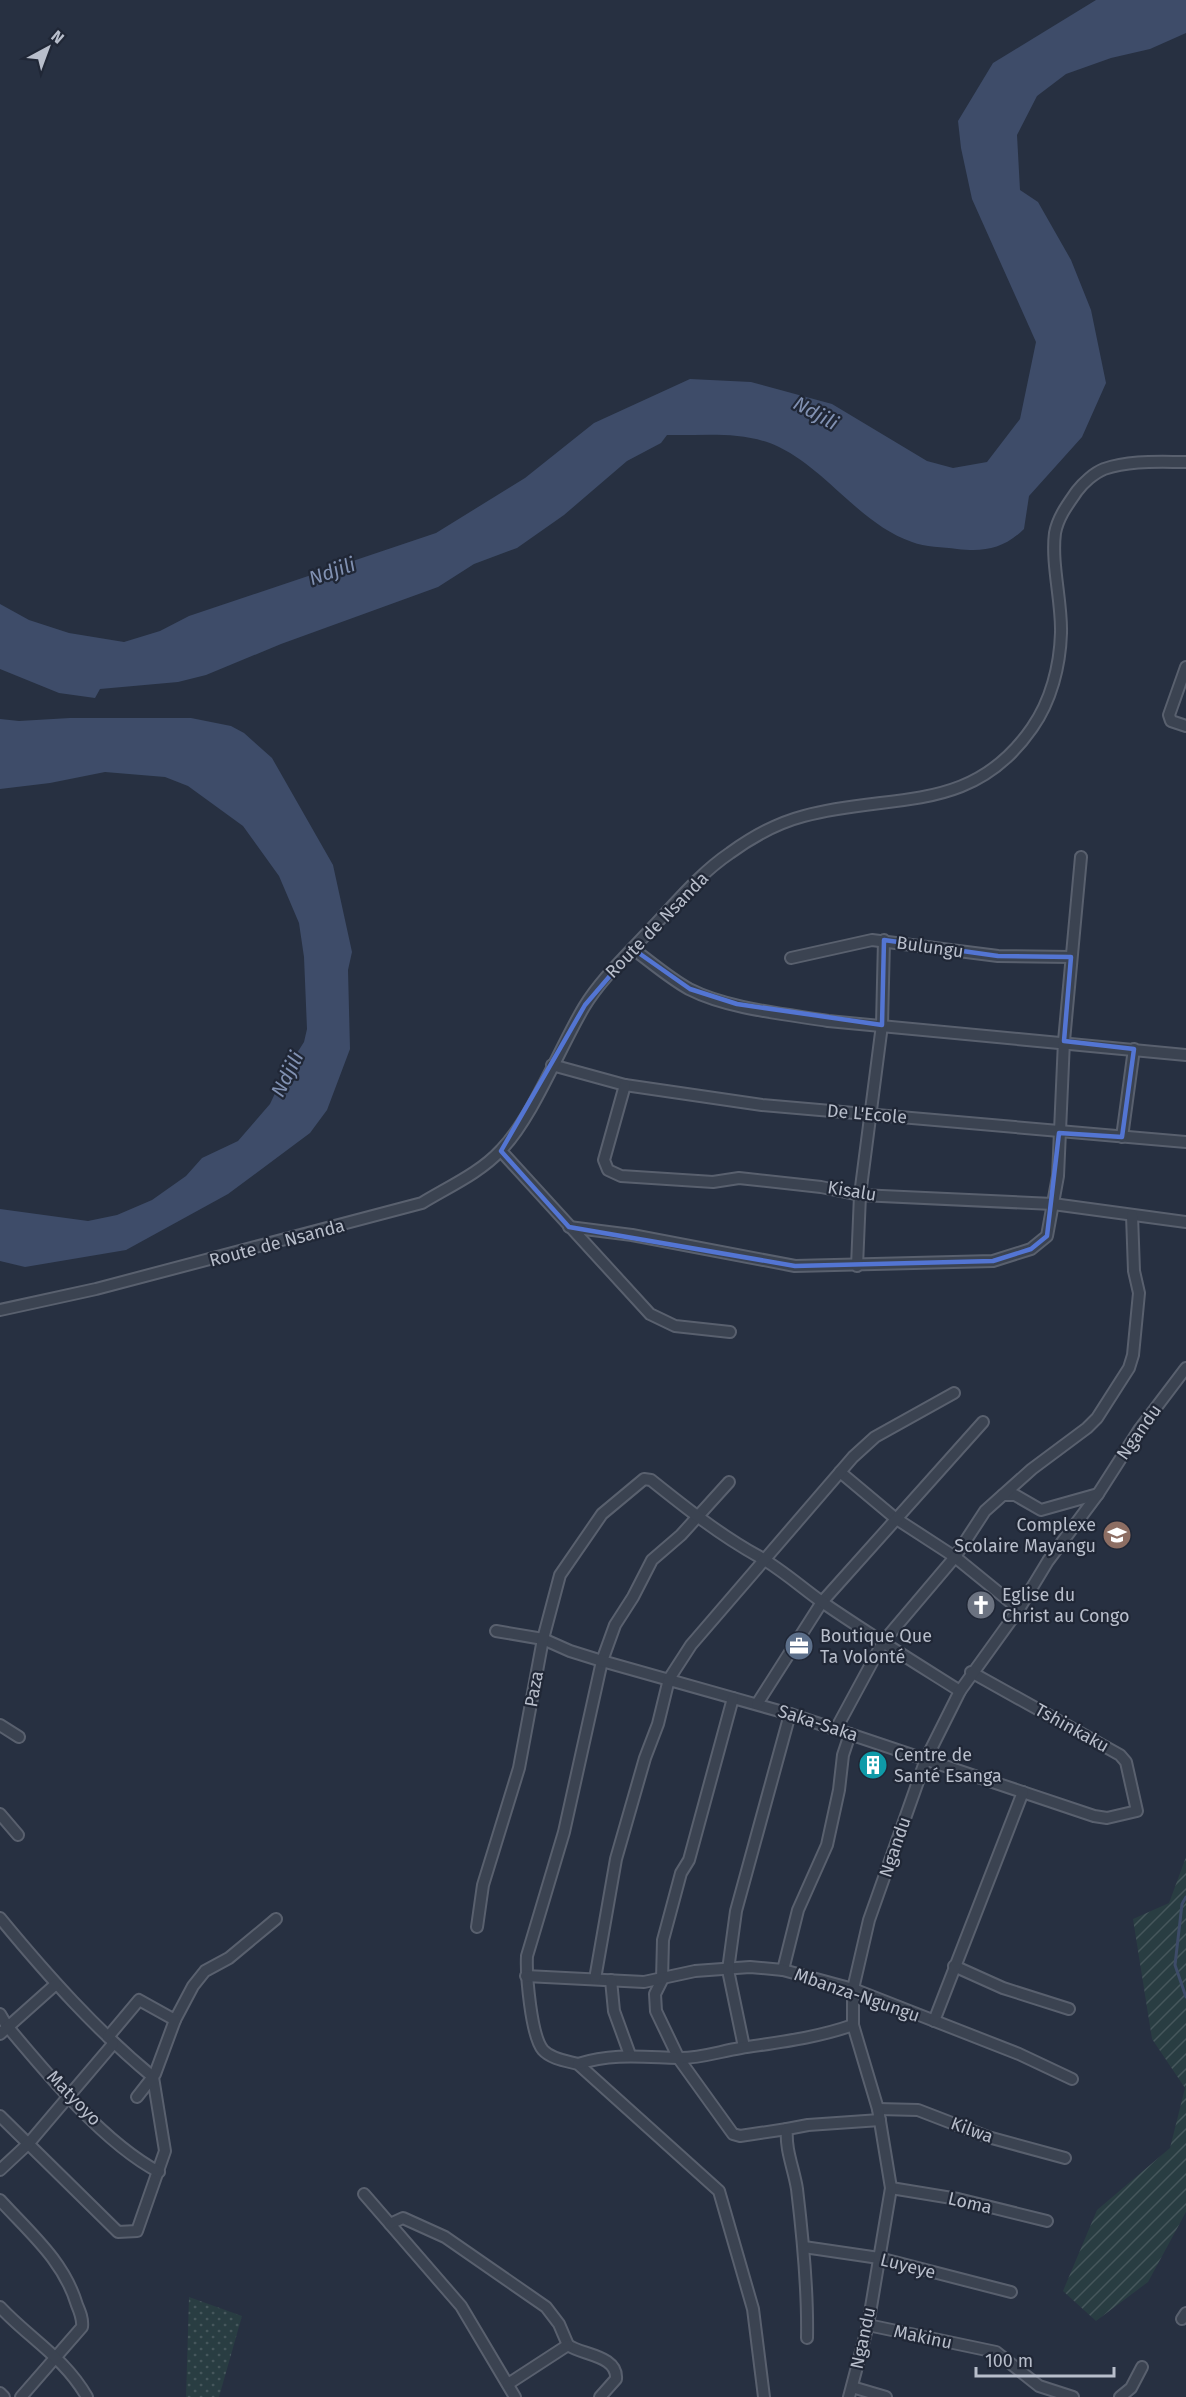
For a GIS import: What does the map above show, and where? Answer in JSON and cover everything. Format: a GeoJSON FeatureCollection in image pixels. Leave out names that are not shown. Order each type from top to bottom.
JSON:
{"type":"FeatureCollection","features":[{"type":"Feature","properties":{"kind":"street","name":"Route de Nsanda"},"geometry":{"type":"LineString","coordinates":[[0,1310],[96,1289],[422,1203],[468,1175],[501,1151],[537,1095],[585,1005],[699,878],[729,853],[774,826],[805,816],[960,789],[986,776],[1031,730],[1047,705],[1056,672],[1061,633],[1055,533],[1064,508],[1081,486],[1101,470],[1130,463],[1186,462]]}},
{"type":"Feature","properties":{"kind":"street"},"geometry":{"type":"LineString","coordinates":[[1186,667],[1169,715],[1171,721],[1186,726]]}},
{"type":"Feature","properties":{"kind":"street"},"geometry":{"type":"LineString","coordinates":[[569,1227],[632,1234],[795,1266],[993,1261],[1031,1249],[1041,1243],[1047,1236],[1058,1176],[1064,1041],[1081,857]]}},
{"type":"Feature","properties":{"kind":"street"},"geometry":{"type":"LineString","coordinates":[[857,1266],[860,1195],[882,1025],[884,940]]}},
{"type":"Feature","properties":{"kind":"street","name":"Bulungu"},"geometry":{"type":"LineString","coordinates":[[790,958],[854,942],[884,940],[903,945],[998,956],[1071,957]]}},
{"type":"Feature","properties":{"kind":"street"},"geometry":{"type":"LineString","coordinates":[[633,949],[690,989],[737,1004],[828,1021],[1186,1054]]}},
{"type":"Feature","properties":{"kind":"street"},"geometry":{"type":"LineString","coordinates":[[1122,1137],[1134,1049]]}},
{"type":"Feature","properties":{"kind":"street","name":"De L'Ecole"},"geometry":{"type":"LineString","coordinates":[[552,1065],[625,1085],[762,1105],[1186,1142]]}},
{"type":"Feature","properties":{"kind":"street","name":"Kisalu"},"geometry":{"type":"LineString","coordinates":[[625,1085],[604,1160],[608,1170],[615,1174],[713,1182],[739,1178],[821,1186],[860,1195],[1053,1204],[1186,1222]]}},
{"type":"Feature","properties":{"kind":"street"},"geometry":{"type":"LineString","coordinates":[[501,1151],[650,1314],[662,1322],[675,1326],[730,1332]]}},
{"type":"Feature","properties":{"kind":"street"},"geometry":{"type":"LineString","coordinates":[[836,1729],[883,1642],[955,1557],[985,1511],[1032,1469],[1087,1428],[1097,1418],[1129,1368],[1133,1355],[1139,1293],[1134,1271],[1132,1215]]}},
{"type":"Feature","properties":{"kind":"street","name":"Ngandu"},"geometry":{"type":"LineString","coordinates":[[851,2392],[868,2325],[891,2188],[879,2114],[853,2025],[853,1989],[869,1920],[926,1759],[960,1691],[971,1672],[1018,1609],[1048,1561],[1098,1494],[1139,1430],[1186,1368]]}},
{"type":"Feature","properties":{"kind":"street"},"geometry":{"type":"LineString","coordinates":[[595,1979],[616,1859],[645,1758],[658,1724],[669,1679],[692,1645],[840,1472],[874,1437],[954,1394]]}},
{"type":"Feature","properties":{"kind":"street"},"geometry":{"type":"LineString","coordinates":[[757,1704],[822,1602],[983,1422]]}},
{"type":"Feature","properties":{"kind":"street"},"geometry":{"type":"LineString","coordinates":[[840,1472],[895,1518],[955,1557],[1018,1609]]}},
{"type":"Feature","properties":{"kind":"street","name":"Paza"},"geometry":{"type":"LineString","coordinates":[[477,1927],[483,1885],[519,1768],[543,1639],[563,1570],[602,1514],[644,1479],[651,1480],[696,1516]]}},
{"type":"Feature","properties":{"kind":"street"},"geometry":{"type":"LineString","coordinates":[[729,1482],[681,1535],[652,1560],[633,1598],[615,1625],[602,1661],[564,1832],[527,1956],[526,1976],[542,2049],[549,2055],[578,2064],[719,2191],[753,2309],[764,2397]]}},
{"type":"Feature","properties":{"kind":"street"},"geometry":{"type":"LineString","coordinates":[[1003,1495],[1015,1495],[1041,1510],[1098,1494]]}},
{"type":"Feature","properties":{"kind":"street"},"geometry":{"type":"LineString","coordinates":[[696,1516],[713,1530],[735,1541],[741,1548],[960,1691]]}},
{"type":"Feature","properties":{"kind":"street","name":"Saka-Saka"},"geometry":{"type":"LineString","coordinates":[[496,1631],[543,1639],[570,1651],[602,1661],[790,1714],[1107,1818],[1137,1811]]}},
{"type":"Feature","properties":{"kind":"street","name":"Tshinkaku"},"geometry":{"type":"LineString","coordinates":[[971,1672],[1120,1755],[1126,1761],[1137,1811]]}},
{"type":"Feature","properties":{"kind":"street"},"geometry":{"type":"LineString","coordinates":[[679,2059],[656,2011],[655,1994],[662,1980],[663,1940],[681,1872],[689,1860],[733,1698]]}},
{"type":"Feature","properties":{"kind":"street"},"geometry":{"type":"LineString","coordinates":[[744,2047],[728,1970],[736,1911],[790,1714]]}},
{"type":"Feature","properties":{"kind":"street"},"geometry":{"type":"LineString","coordinates":[[0,1725],[19,1737]]}},
{"type":"Feature","properties":{"kind":"street"},"geometry":{"type":"LineString","coordinates":[[783,1970],[798,1910],[826,1845],[839,1790],[843,1755],[850,1734]]}},
{"type":"Feature","properties":{"kind":"street"},"geometry":{"type":"LineString","coordinates":[[934,2021],[1023,1792]]}},
{"type":"Feature","properties":{"kind":"street"},"geometry":{"type":"LineString","coordinates":[[0,1814],[18,1835]]}},
{"type":"Feature","properties":{"kind":"street"},"geometry":{"type":"LineString","coordinates":[[0,1918],[56,1984],[110,2040],[153,2077],[165,2151],[137,2231],[120,2233],[97,2214],[0,2116]]}},
{"type":"Feature","properties":{"kind":"street"},"geometry":{"type":"LineString","coordinates":[[137,2097],[153,2077],[175,2020],[193,1986],[205,1971],[229,1958],[276,1918]]}},
{"type":"Feature","properties":{"kind":"street"},"geometry":{"type":"LineString","coordinates":[[954,1966],[1014,1992],[1069,2009]]}},
{"type":"Feature","properties":{"kind":"street","name":"Mbanza-Ngungu"},"geometry":{"type":"LineString","coordinates":[[526,1976],[644,1982],[662,1980],[695,1971],[750,1967],[783,1970],[853,1989],[1019,2054],[1072,2079]]}},
{"type":"Feature","properties":{"kind":"street"},"geometry":{"type":"LineString","coordinates":[[611,1980],[614,2011],[630,2055]]}},
{"type":"Feature","properties":{"kind":"street"},"geometry":{"type":"LineString","coordinates":[[3,2030],[56,1984]]}},
{"type":"Feature","properties":{"kind":"street"},"geometry":{"type":"LineString","coordinates":[[0,2170],[29,2143],[69,2096],[139,2000],[175,2020]]}},
{"type":"Feature","properties":{"kind":"street","name":"Matyoyo"},"geometry":{"type":"LineString","coordinates":[[0,2014],[3,2030],[69,2096],[134,2159],[159,2172]]}},
{"type":"Feature","properties":{"kind":"street"},"geometry":{"type":"LineString","coordinates":[[578,2064],[600,2057],[630,2055],[679,2059],[744,2047],[764,2046],[795,2038],[812,2038],[853,2025]]}},
{"type":"Feature","properties":{"kind":"street","name":"Kilwa"},"geometry":{"type":"LineString","coordinates":[[679,2059],[733,2134],[740,2136],[918,2110],[988,2137],[1065,2158]]}},
{"type":"Feature","properties":{"kind":"street"},"geometry":{"type":"LineString","coordinates":[[787,2129],[786,2140],[795,2176],[804,2247],[808,2292],[807,2338]]}},
{"type":"Feature","properties":{"kind":"street","name":"Loma"},"geometry":{"type":"LineString","coordinates":[[891,2188],[958,2199],[1047,2221]]}},
{"type":"Feature","properties":{"kind":"street"},"geometry":{"type":"LineString","coordinates":[[364,2194],[461,2306],[515,2397]]}},
{"type":"Feature","properties":{"kind":"street"},"geometry":{"type":"LineString","coordinates":[[0,2200],[51,2255],[68,2278],[82,2327],[21,2397]]}},
{"type":"Feature","properties":{"kind":"street"},"geometry":{"type":"LineString","coordinates":[[390,2224],[403,2218],[445,2237],[546,2307],[559,2324],[568,2345],[605,2360],[615,2371],[616,2379],[600,2397]]}},
{"type":"Feature","properties":{"kind":"street","name":"Luyeye"},"geometry":{"type":"LineString","coordinates":[[804,2247],[879,2258],[1011,2292]]}},
{"type":"Feature","properties":{"kind":"street"},"geometry":{"type":"LineString","coordinates":[[0,2307],[18,2326],[57,2356],[77,2380],[87,2397]]}},
{"type":"Feature","properties":{"kind":"street","name":"Makinu"},"geometry":{"type":"LineString","coordinates":[[868,2325],[996,2352],[1039,2386],[1073,2397]]}},
{"type":"Feature","properties":{"kind":"street"},"geometry":{"type":"LineString","coordinates":[[508,2384],[568,2345]]}},
{"type":"Feature","properties":{"kind":"street"},"geometry":{"type":"LineString","coordinates":[[1120,2397],[1131,2388],[1142,2367]]}},
{"type":"Feature","properties":{"kind":"street"},"geometry":{"type":"LineString","coordinates":[[851,2392],[886,2397]]}},
{"type":"Feature","properties":{"kind":"street"},"geometry":{"type":"LineString","coordinates":[[0,2393],[4,2397]]}},
{"type":"Feature","properties":{"kind":"highlighted area"},"geometry":{"type":"Polygon","coordinates":[[[884,940],[998,956],[1071,957],[1064,1041],[1134,1049],[1122,1137],[1059,1133],[1047,1236],[1031,1249],[993,1261],[795,1266],[569,1227],[501,1151],[585,1005],[633,949],[690,989],[737,1004],[882,1025],[884,940]]]}},
{"type":"Feature","properties":{"kind":"green space"},"geometry":{"type":"Polygon","coordinates":[[[1186,1857],[1186,2212],[1148,2282],[1096,2321],[1063,2291],[1097,2210],[1170,2148],[1185,2088],[1152,2039],[1133,1919],[1169,1903],[1186,1857]]]}},
{"type":"Feature","properties":{"kind":"green space"},"geometry":{"type":"Polygon","coordinates":[[[189,2297],[242,2316],[219,2397],[186,2397],[189,2297]]]}},
{"type":"Feature","properties":{"kind":"water","name":"Ndjili"},"geometry":{"type":"Polygon","coordinates":[[[1096,0],[1186,0],[1186,33],[1150,49],[1111,58],[1066,74],[1037,96],[1017,135],[1020,190],[1038,202],[1071,260],[1091,310],[1106,383],[1082,437],[1029,496],[1024,529],[1009,541],[993,548],[976,550],[917,544],[893,534],[876,523],[813,469],[779,447],[738,436],[667,435],[661,443],[627,461],[564,515],[517,548],[474,564],[438,587],[281,644],[206,675],[178,682],[100,689],[95,698],[59,693],[0,669],[0,604],[29,620],[69,633],[124,642],[160,631],[189,616],[436,533],[525,478],[594,423],[690,379],[751,382],[832,404],[927,461],[953,468],[987,462],[1020,419],[1036,342],[972,199],[961,148],[958,121],[993,63],[1096,0]]]}},
{"type":"Feature","properties":{"kind":"water","name":"Ndjili"},"geometry":{"type":"Polygon","coordinates":[[[70,718],[191,718],[231,726],[244,733],[272,758],[333,865],[352,952],[348,970],[350,1049],[327,1110],[310,1133],[228,1194],[126,1250],[25,1267],[0,1261],[0,1209],[88,1221],[117,1215],[152,1200],[186,1176],[202,1158],[238,1141],[270,1104],[285,1072],[304,1042],[307,1029],[304,957],[299,923],[279,876],[243,826],[188,786],[165,777],[105,772],[50,783],[0,789],[0,719],[19,721],[70,718]]]}},
{"type":"Feature","properties":{"kind":"waterway"},"geometry":{"type":"LineString","coordinates":[[1186,1897],[1182,1904],[1175,1965],[1186,1997]]}},
{"type":"Feature","properties":{"kind":"place","name":"Complexe Scolaire Mayangu"},"geometry":{"type":"Point","coordinates":[1117,1535]}},
{"type":"Feature","properties":{"kind":"place","name":"Eglise du Christ au Congo"},"geometry":{"type":"Point","coordinates":[981,1605]}},
{"type":"Feature","properties":{"kind":"place","name":"Boutique Que Ta Volonté"},"geometry":{"type":"Point","coordinates":[799,1646]}},
{"type":"Feature","properties":{"kind":"place","name":"Centre de Santé Esanga"},"geometry":{"type":"Point","coordinates":[873,1765]}}]}
